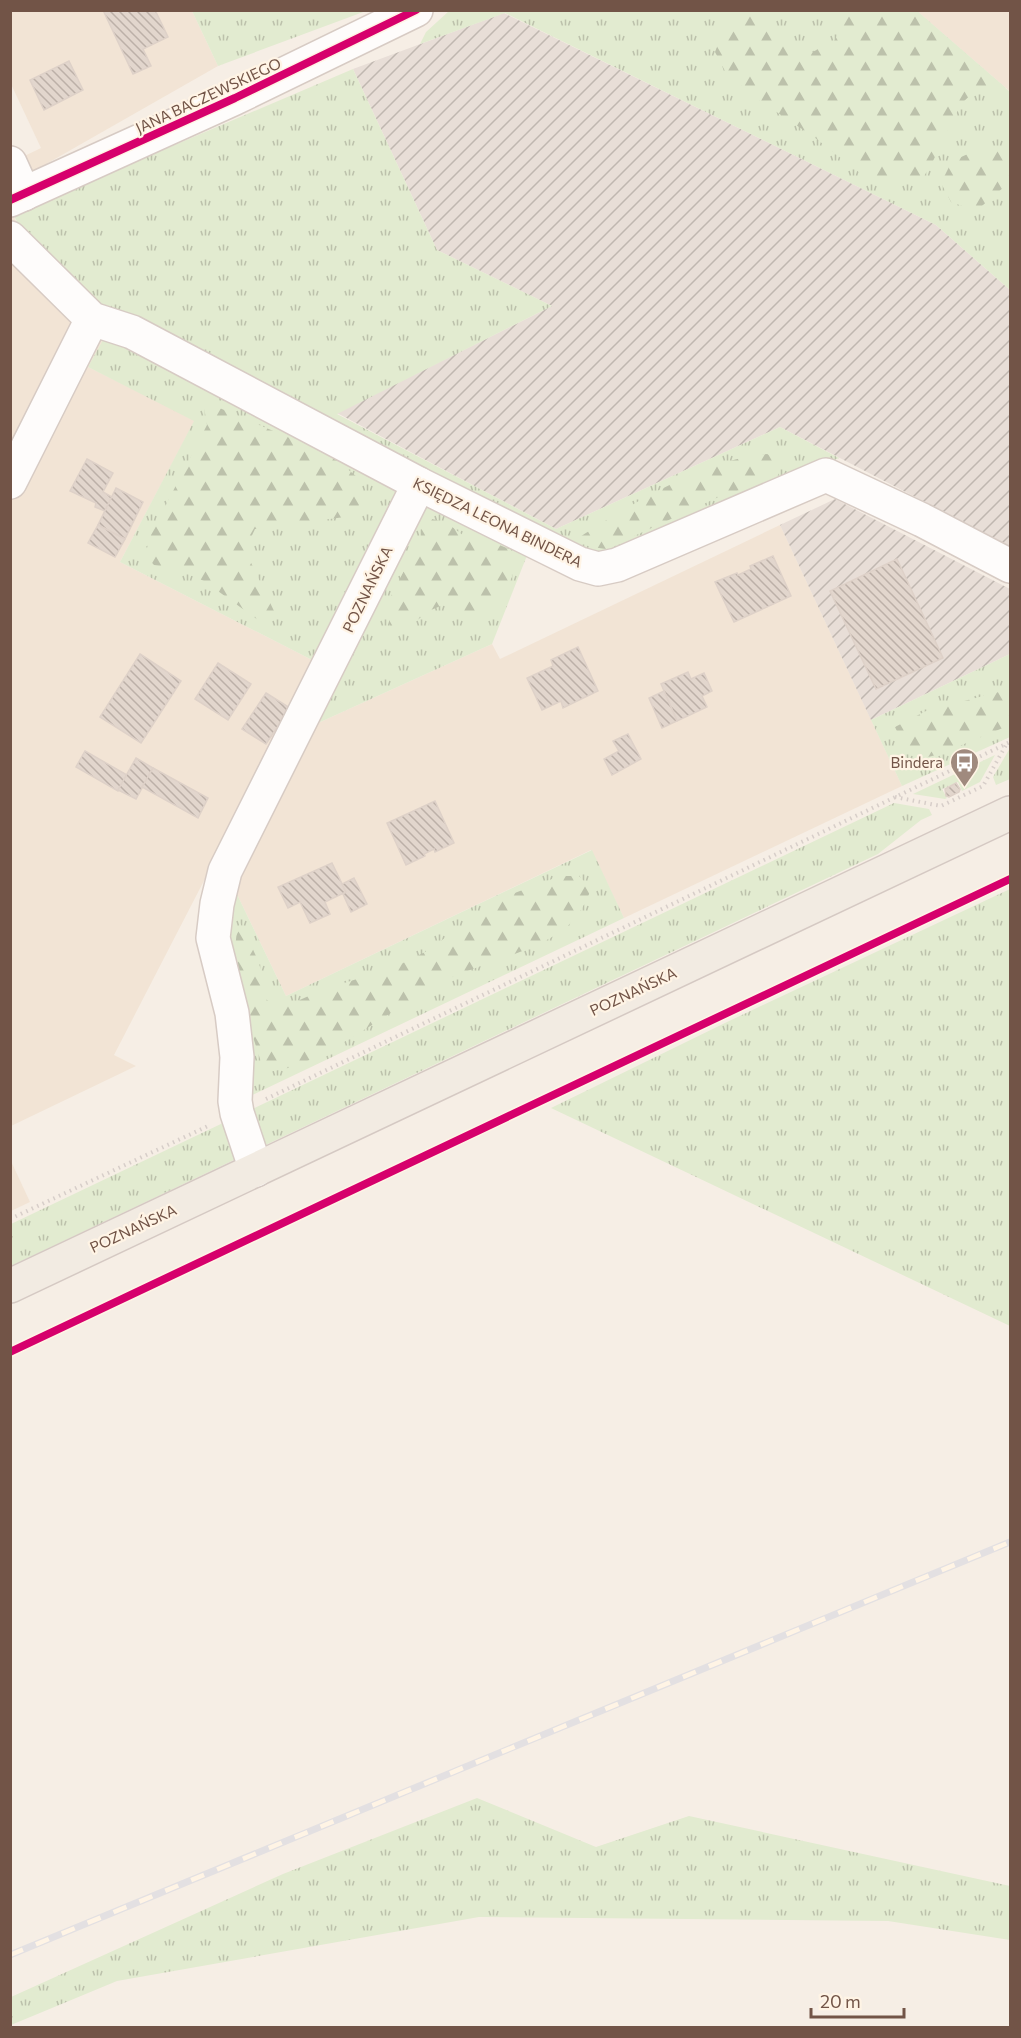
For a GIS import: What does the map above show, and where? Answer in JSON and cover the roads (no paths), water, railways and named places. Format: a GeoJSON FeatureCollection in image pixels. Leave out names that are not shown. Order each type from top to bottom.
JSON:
{"type":"FeatureCollection","features":[{"type":"Feature","properties":{"kind":"main road","name":"POZNAŃSKA"},"geometry":{"type":"LineString","coordinates":[[10,1286],[1011,813]]}},
{"type":"Feature","properties":{"kind":"street","name":"JANA BACZEWSKIEGO"},"geometry":{"type":"LineString","coordinates":[[17,197],[235,98],[416,10]]}},
{"type":"Feature","properties":{"kind":"street"},"geometry":{"type":"LineString","coordinates":[[10,164],[17,197]]}},
{"type":"Feature","properties":{"kind":"street"},"geometry":{"type":"LineString","coordinates":[[10,238],[92,319],[10,482]]}},
{"type":"Feature","properties":{"kind":"street","name":"KSIĘDZA LEONA BINDERA"},"geometry":{"type":"LineString","coordinates":[[92,319],[132,332],[419,484],[580,564],[598,569],[617,565],[826,475],[922,520],[1011,566]]}},
{"type":"Feature","properties":{"kind":"street","name":"POZNAŃSKA"},"geometry":{"type":"LineString","coordinates":[[256,1170],[235,1101],[237,1057],[232,1013],[213,938],[217,904],[225,871],[419,484]]}},
{"type":"Feature","properties":{"kind":"railway"},"geometry":{"type":"LineString","coordinates":[[10,1955],[1010,1542]]}},
{"type":"Feature","properties":{"kind":"place","name":"Bindera"},"geometry":{"type":"Point","coordinates":[964,788]}}]}
